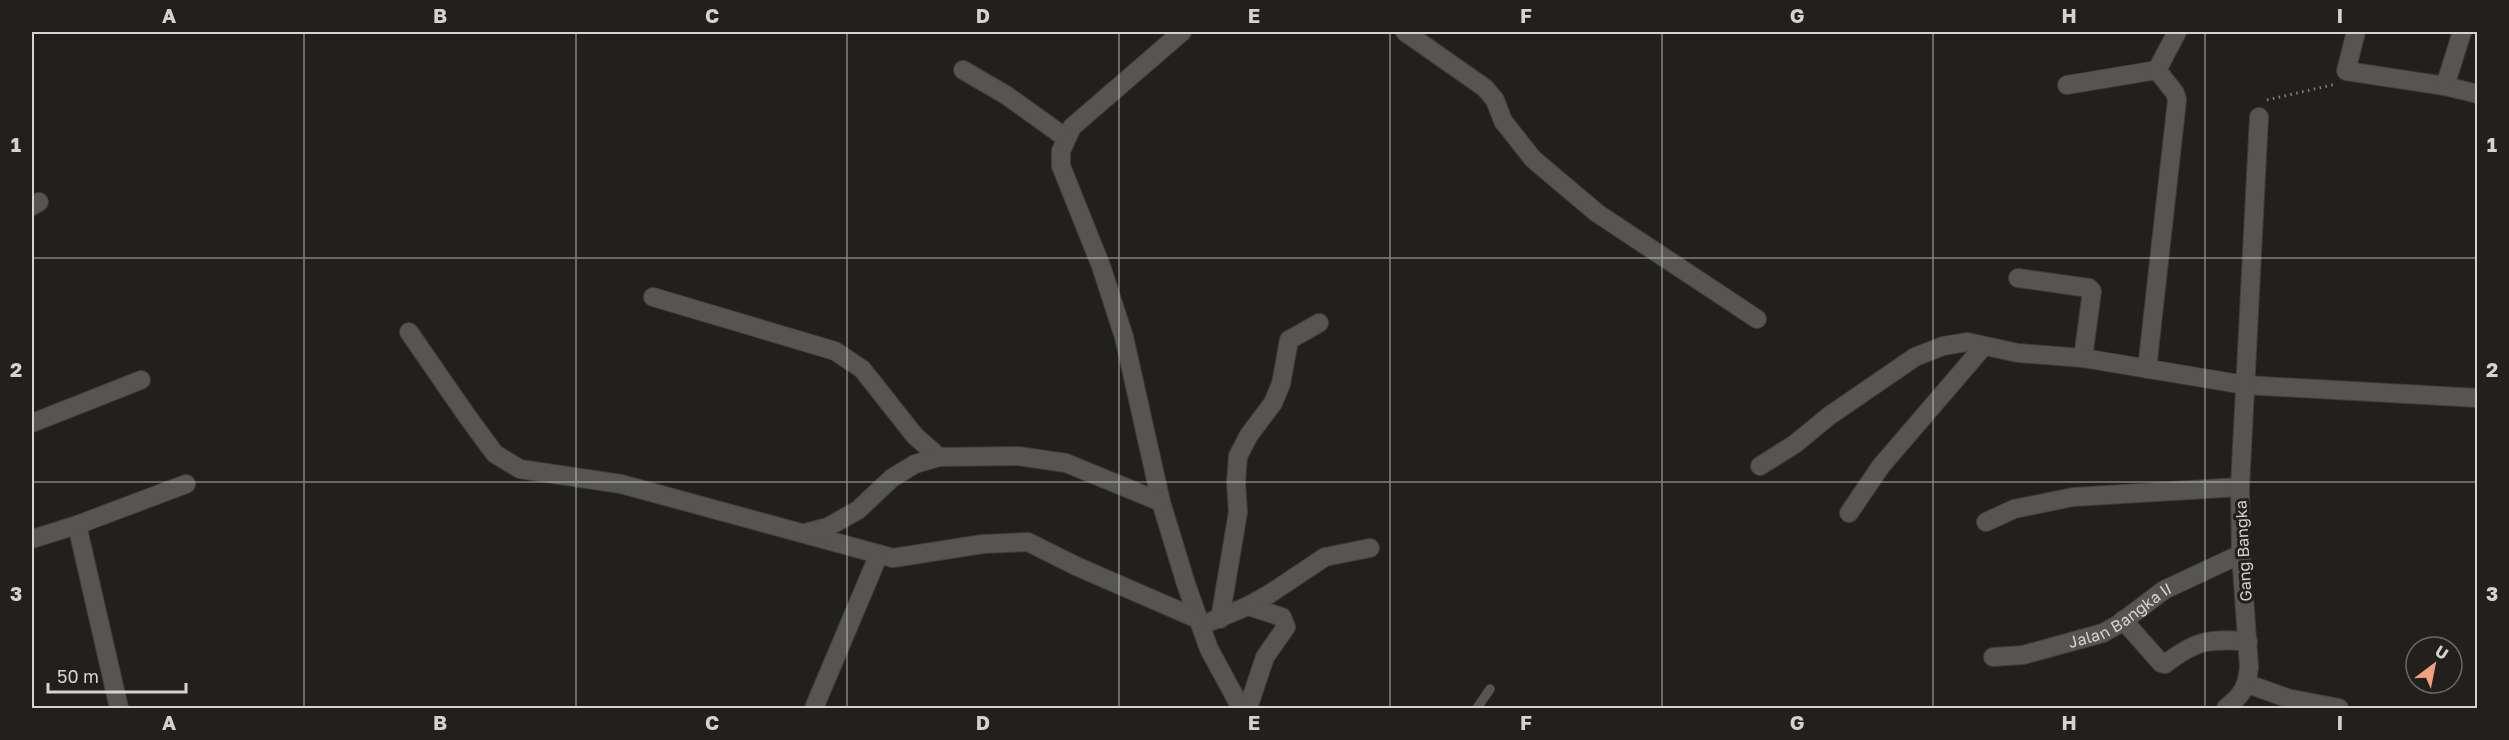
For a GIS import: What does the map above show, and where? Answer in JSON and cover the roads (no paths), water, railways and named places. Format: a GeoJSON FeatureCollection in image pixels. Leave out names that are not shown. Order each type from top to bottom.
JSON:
{"type":"FeatureCollection","features":[{"type":"Feature","properties":{"kind":"street"},"geometry":{"type":"LineString","coordinates":[[1406,32],[1485,88],[1495,100],[1503,121],[1533,159],[1597,213],[1757,320]]}},
{"type":"Feature","properties":{"kind":"street"},"geometry":{"type":"LineString","coordinates":[[2157,70],[2177,32]]}},
{"type":"Feature","properties":{"kind":"street"},"geometry":{"type":"LineString","coordinates":[[2356,32],[2346,71],[2445,86],[2478,94]]}},
{"type":"Feature","properties":{"kind":"street"},"geometry":{"type":"LineString","coordinates":[[2445,86],[2462,32]]}},
{"type":"Feature","properties":{"kind":"street"},"geometry":{"type":"LineString","coordinates":[[1178,35],[1080,118],[1066,138],[1061,151],[1061,166],[1101,266],[1124,337],[1161,502],[1186,584],[1209,649],[1241,708]]}},
{"type":"Feature","properties":{"kind":"street"},"geometry":{"type":"LineString","coordinates":[[963,70],[1006,95],[1066,138]]}},
{"type":"Feature","properties":{"kind":"street"},"geometry":{"type":"LineString","coordinates":[[2067,85],[2157,70]]}},
{"type":"Feature","properties":{"kind":"street"},"geometry":{"type":"LineString","coordinates":[[2147,369],[2177,100],[2175,93],[2157,70]]}},
{"type":"Feature","properties":{"kind":"street","name":"Gang Bangka"},"geometry":{"type":"LineString","coordinates":[[2248,684],[2240,487],[2259,117]]}},
{"type":"Feature","properties":{"kind":"street"},"geometry":{"type":"LineString","coordinates":[[2018,278],[2091,289],[2093,292],[2083,358]]}},
{"type":"Feature","properties":{"kind":"street"},"geometry":{"type":"LineString","coordinates":[[653,297],[835,351],[862,369],[915,436],[939,457]]}},
{"type":"Feature","properties":{"kind":"street"},"geometry":{"type":"LineString","coordinates":[[1220,619],[1238,512],[1236,482],[1238,456],[1249,435],[1273,403],[1281,384],[1290,338],[1319,323]]}},
{"type":"Feature","properties":{"kind":"street"},"geometry":{"type":"LineString","coordinates":[[409,332],[495,453],[520,469],[621,484],[893,558],[983,544],[1028,542],[1201,622],[1220,619],[1248,606],[1299,576],[1325,557],[1370,548]]}},
{"type":"Feature","properties":{"kind":"street"},"geometry":{"type":"LineString","coordinates":[[1760,466],[1795,444],[1829,416],[1915,357],[1943,346],[1967,342],[2018,352],[2083,358],[2245,385],[2478,398]]}},
{"type":"Feature","properties":{"kind":"street"},"geometry":{"type":"LineString","coordinates":[[1849,513],[1881,466],[1984,346]]}},
{"type":"Feature","properties":{"kind":"street"},"geometry":{"type":"LineString","coordinates":[[32,423],[141,380]]}},
{"type":"Feature","properties":{"kind":"street"},"geometry":{"type":"LineString","coordinates":[[803,533],[828,527],[858,510],[892,478],[915,464],[939,457],[1018,456],[1066,463],[1161,502]]}},
{"type":"Feature","properties":{"kind":"street"},"geometry":{"type":"LineString","coordinates":[[32,539],[77,525],[186,484]]}},
{"type":"Feature","properties":{"kind":"street"},"geometry":{"type":"LineString","coordinates":[[1986,522],[2014,509],[2073,497],[2240,487]]}},
{"type":"Feature","properties":{"kind":"street"},"geometry":{"type":"LineString","coordinates":[[77,525],[119,708]]}},
{"type":"Feature","properties":{"kind":"street"},"geometry":{"type":"LineString","coordinates":[[814,708],[879,554]]}},
{"type":"Feature","properties":{"kind":"street","name":"Jalan Bangka II"},"geometry":{"type":"LineString","coordinates":[[1993,657],[2023,655],[2103,633],[2164,590],[2241,554]]}},
{"type":"Feature","properties":{"kind":"street"},"geometry":{"type":"LineString","coordinates":[[1248,606],[1282,617],[1286,627],[1265,657],[1248,708]]}},
{"type":"Feature","properties":{"kind":"street"},"geometry":{"type":"LineString","coordinates":[[2123,620],[2162,663],[2190,646],[2211,639],[2248,641]]}},
{"type":"Feature","properties":{"kind":"street"},"geometry":{"type":"LineString","coordinates":[[2226,708],[2240,697],[2248,684],[2313,706],[2339,708]]}},
{"type":"Feature","properties":{"kind":"lane"},"geometry":{"type":"LineString","coordinates":[[1477,708],[1490,689]]}}]}
